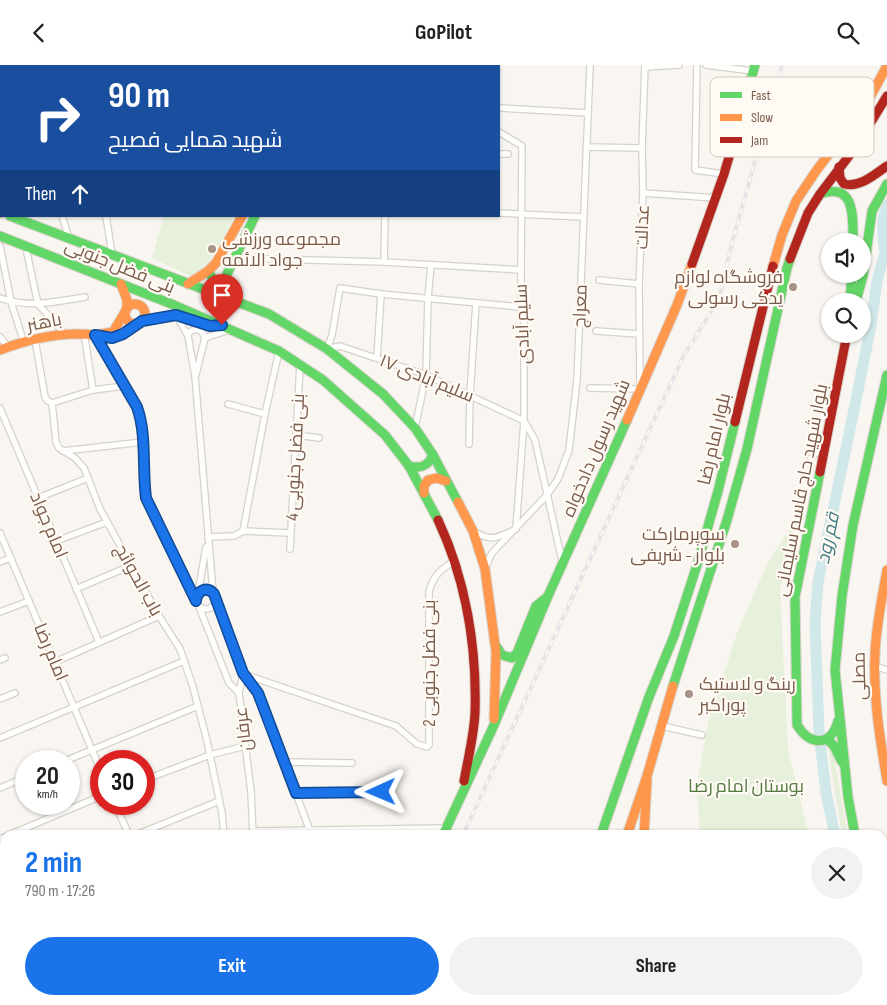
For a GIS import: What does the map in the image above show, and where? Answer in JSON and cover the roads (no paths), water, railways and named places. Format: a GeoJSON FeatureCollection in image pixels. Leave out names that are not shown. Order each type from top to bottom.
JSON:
{"type":"FeatureCollection","features":[{"type":"Feature","properties":{"kind":"main road","name":"بلوار امام رضا"},"geometry":{"type":"LineString","coordinates":[[874,90],[887,66]]}},
{"type":"Feature","properties":{"kind":"main road","name":"بلوار امام رضا"},"geometry":{"type":"LineString","coordinates":[[874,118],[887,96]]}},
{"type":"Feature","properties":{"kind":"main road","name":"شهید رسول دادخواه"},"geometry":{"type":"LineString","coordinates":[[446,830],[494,725],[548,596],[677,305],[729,157]]}},
{"type":"Feature","properties":{"kind":"main road","name":"بلوار امام رضا"},"geometry":{"type":"LineString","coordinates":[[603,830],[644,713],[674,636],[698,562],[718,491],[782,235],[796,201],[827,157]]}},
{"type":"Feature","properties":{"kind":"main road","name":"بلوار امام رضا"},"geometry":{"type":"LineString","coordinates":[[629,830],[648,776],[687,640],[734,496],[747,449],[787,268],[808,213],[848,157]]}},
{"type":"Feature","properties":{"kind":"main road"},"geometry":{"type":"LineString","coordinates":[[840,167],[839,176],[843,183],[849,186],[857,185],[887,166]]}},
{"type":"Feature","properties":{"kind":"main road"},"geometry":{"type":"LineString","coordinates":[[858,293],[863,276],[872,211],[887,184]]}},
{"type":"Feature","properties":{"kind":"main road"},"geometry":{"type":"LineString","coordinates":[[820,194],[828,190],[834,190],[840,191],[845,196],[853,220],[853,233]]}},
{"type":"Feature","properties":{"kind":"main road"},"geometry":{"type":"LineString","coordinates":[[188,284],[208,271],[223,252],[241,217]]}},
{"type":"Feature","properties":{"kind":"main road"},"geometry":{"type":"LineString","coordinates":[[233,300],[226,280],[227,274],[254,217]]}},
{"type":"Feature","properties":{"kind":"main road","name":"بنی فضل جنوبی"},"geometry":{"type":"LineString","coordinates":[[22,219],[270,314],[327,349],[383,394],[415,428],[433,455],[474,531],[485,569],[495,642],[494,725]]}},
{"type":"Feature","properties":{"kind":"main road","name":"بنی فضل جنوبی"},"geometry":{"type":"LineString","coordinates":[[0,236],[232,329],[279,351],[323,380],[353,405],[384,435],[409,466],[439,523],[454,561],[466,606],[474,651],[475,715],[463,791]]}},
{"type":"Feature","properties":{"kind":"main road"},"geometry":{"type":"LineString","coordinates":[[208,271],[214,281],[226,280]]}},
{"type":"Feature","properties":{"kind":"main road"},"geometry":{"type":"LineString","coordinates":[[95,335],[113,332],[126,310],[130,305],[137,303],[144,307],[146,315],[141,322],[133,324],[129,322],[125,316],[126,310],[128,300],[122,284]]}},
{"type":"Feature","properties":{"kind":"main road","name":"باهنر"},"geometry":{"type":"LineString","coordinates":[[4,349],[65,334],[84,333],[112,338],[123,334],[141,322],[176,315],[210,326],[222,325]]}},
{"type":"Feature","properties":{"kind":"main road","name":"بلوار شهید حاج قاسم سلیمانی"},"geometry":{"type":"LineString","coordinates":[[827,739],[807,739],[800,731],[797,719],[795,597],[845,343]]}},
{"type":"Feature","properties":{"kind":"main road"},"geometry":{"type":"LineString","coordinates":[[854,830],[848,797],[835,670],[842,596],[853,525],[887,375]]}},
{"type":"Feature","properties":{"kind":"main road"},"geometry":{"type":"LineString","coordinates":[[409,466],[420,469],[431,461],[433,455]]}},
{"type":"Feature","properties":{"kind":"main road"},"geometry":{"type":"LineString","coordinates":[[424,493],[424,486],[428,480],[437,478],[446,481]]}},
{"type":"Feature","properties":{"kind":"main road","name":"مصلی"},"geometry":{"type":"LineString","coordinates":[[887,570],[876,634],[874,666],[876,712],[883,739],[887,781]]}},
{"type":"Feature","properties":{"kind":"main road"},"geometry":{"type":"LineString","coordinates":[[495,642],[499,653],[505,658],[512,658],[517,653],[536,606],[548,596]]}},
{"type":"Feature","properties":{"kind":"main road"},"geometry":{"type":"LineString","coordinates":[[839,711],[835,732],[827,739],[837,751],[846,769]]}},
{"type":"Feature","properties":{"kind":"main road"},"geometry":{"type":"LineString","coordinates":[[644,830],[648,776]]}},
{"type":"Feature","properties":{"kind":"street","name":"معراج"},"geometry":{"type":"LineString","coordinates":[[485,569],[492,553],[547,495],[558,479],[569,450],[577,380],[590,65]]}},
{"type":"Feature","properties":{"kind":"street"},"geometry":{"type":"LineString","coordinates":[[645,66],[679,65]]}},
{"type":"Feature","properties":{"kind":"street"},"geometry":{"type":"LineString","coordinates":[[697,65],[695,170],[724,174]]}},
{"type":"Feature","properties":{"kind":"street"},"geometry":{"type":"LineString","coordinates":[[706,65],[754,68]]}},
{"type":"Feature","properties":{"kind":"street","name":"عدالت"},"geometry":{"type":"LineString","coordinates":[[640,389],[639,334],[645,66]]}},
{"type":"Feature","properties":{"kind":"street"},"geometry":{"type":"LineString","coordinates":[[500,108],[588,113]]}},
{"type":"Feature","properties":{"kind":"street","name":"سلیم آبادی"},"geometry":{"type":"LineString","coordinates":[[500,133],[522,146],[520,270],[521,307],[524,322],[524,421],[516,529]]}},
{"type":"Feature","properties":{"kind":"street"},"geometry":{"type":"LineString","coordinates":[[586,147],[642,148]]}},
{"type":"Feature","properties":{"kind":"street"},"geometry":{"type":"LineString","coordinates":[[500,154],[508,154]]}},
{"type":"Feature","properties":{"kind":"street"},"geometry":{"type":"LineString","coordinates":[[643,193],[716,198]]}},
{"type":"Feature","properties":{"kind":"street"},"geometry":{"type":"LineString","coordinates":[[500,213],[583,217]]}},
{"type":"Feature","properties":{"kind":"street"},"geometry":{"type":"LineString","coordinates":[[62,217],[70,238]]}},
{"type":"Feature","properties":{"kind":"street"},"geometry":{"type":"LineString","coordinates":[[106,217],[112,254]]}},
{"type":"Feature","properties":{"kind":"street"},"geometry":{"type":"LineString","coordinates":[[384,217],[384,262]]}},
{"type":"Feature","properties":{"kind":"street"},"geometry":{"type":"LineString","coordinates":[[0,246],[11,302],[24,343]]}},
{"type":"Feature","properties":{"kind":"street"},"geometry":{"type":"LineString","coordinates":[[27,253],[38,304],[65,334]]}},
{"type":"Feature","properties":{"kind":"street"},"geometry":{"type":"LineString","coordinates":[[234,258],[384,262],[520,270]]}},
{"type":"Feature","properties":{"kind":"street"},"geometry":{"type":"LineString","coordinates":[[415,428],[426,375],[431,265]]}},
{"type":"Feature","properties":{"kind":"street"},"geometry":{"type":"LineString","coordinates":[[599,280],[640,284]]}},
{"type":"Feature","properties":{"kind":"street"},"geometry":{"type":"LineString","coordinates":[[327,349],[332,335],[340,288],[382,294],[521,307]]}},
{"type":"Feature","properties":{"kind":"street"},"geometry":{"type":"LineString","coordinates":[[377,357],[382,294]]}},
{"type":"Feature","properties":{"kind":"street"},"geometry":{"type":"LineString","coordinates":[[0,298],[11,302],[38,304],[85,297]]}},
{"type":"Feature","properties":{"kind":"street"},"geometry":{"type":"LineString","coordinates":[[469,444],[476,303]]}},
{"type":"Feature","properties":{"kind":"street"},"geometry":{"type":"LineString","coordinates":[[176,315],[188,336],[195,376],[212,591],[243,673],[258,693],[310,830]]}},
{"type":"Feature","properties":{"kind":"street"},"geometry":{"type":"LineString","coordinates":[[188,336],[189,332],[196,329],[202,332],[206,338],[195,376]]}},
{"type":"Feature","properties":{"kind":"street"},"geometry":{"type":"LineString","coordinates":[[206,338],[232,329]]}},
{"type":"Feature","properties":{"kind":"street"},"geometry":{"type":"LineString","coordinates":[[596,331],[639,334]]}},
{"type":"Feature","properties":{"kind":"street"},"geometry":{"type":"LineString","coordinates":[[84,333],[93,390]]}},
{"type":"Feature","properties":{"kind":"street","name":"عرفان"},"geometry":{"type":"LineString","coordinates":[[95,335],[137,407],[140,416],[146,498],[197,600],[229,683],[239,693],[251,792],[253,830]]}},
{"type":"Feature","properties":{"kind":"street"},"geometry":{"type":"LineString","coordinates":[[0,337],[4,349]]}},
{"type":"Feature","properties":{"kind":"street"},"geometry":{"type":"LineString","coordinates":[[35,340],[45,397],[52,403]]}},
{"type":"Feature","properties":{"kind":"street","name":"سلیم آبادی ۱۷"},"geometry":{"type":"LineString","coordinates":[[327,349],[340,346],[377,357],[426,375],[524,421]]}},
{"type":"Feature","properties":{"kind":"street"},"geometry":{"type":"LineString","coordinates":[[243,531],[279,351]]}},
{"type":"Feature","properties":{"kind":"street","name":"بنی فضل جنوبی 4"},"geometry":{"type":"LineString","coordinates":[[290,549],[300,365]]}},
{"type":"Feature","properties":{"kind":"street"},"geometry":{"type":"LineString","coordinates":[[52,403],[93,390],[124,386]]}},
{"type":"Feature","properties":{"kind":"street"},"geometry":{"type":"LineString","coordinates":[[590,388],[640,389]]}},
{"type":"Feature","properties":{"kind":"street"},"geometry":{"type":"LineString","coordinates":[[52,403],[56,442],[63,451],[143,442]]}},
{"type":"Feature","properties":{"kind":"street"},"geometry":{"type":"LineString","coordinates":[[228,404],[265,414]]}},
{"type":"Feature","properties":{"kind":"street","name":"امام جواد"},"geometry":{"type":"LineString","coordinates":[[0,408],[99,642]]}},
{"type":"Feature","properties":{"kind":"street"},"geometry":{"type":"LineString","coordinates":[[524,421],[535,440],[563,565]]}},
{"type":"Feature","properties":{"kind":"street"},"geometry":{"type":"LineString","coordinates":[[296,435],[319,438]]}},
{"type":"Feature","properties":{"kind":"street"},"geometry":{"type":"LineString","coordinates":[[811,458],[825,444]]}},
{"type":"Feature","properties":{"kind":"street","name":"باب الحوائج"},"geometry":{"type":"LineString","coordinates":[[63,451],[75,458],[84,468],[100,509],[130,566],[180,649],[198,706],[210,755],[223,830]]}},
{"type":"Feature","properties":{"kind":"street"},"geometry":{"type":"LineString","coordinates":[[38,498],[88,478]]}},
{"type":"Feature","properties":{"kind":"street"},"geometry":{"type":"LineString","coordinates":[[56,541],[107,522]]}},
{"type":"Feature","properties":{"kind":"street","name":"معراج"},"geometry":{"type":"LineString","coordinates":[[474,531],[484,538],[497,538],[516,529]]}},
{"type":"Feature","properties":{"kind":"street"},"geometry":{"type":"LineString","coordinates":[[208,537],[234,536],[243,531],[290,533]]}},
{"type":"Feature","properties":{"kind":"street","name":"امام رضا"},"geometry":{"type":"LineString","coordinates":[[0,533],[92,750]]}},
{"type":"Feature","properties":{"kind":"street"},"geometry":{"type":"LineString","coordinates":[[208,537],[197,600],[202,608],[208,609],[213,606],[216,599]]}},
{"type":"Feature","properties":{"kind":"street"},"geometry":{"type":"LineString","coordinates":[[0,562],[11,558]]}},
{"type":"Feature","properties":{"kind":"street","name":"بنی فضل جنوبی 2"},"geometry":{"type":"LineString","coordinates":[[243,673],[396,726],[417,744],[423,747],[429,745],[429,592],[435,575],[454,561]]}},
{"type":"Feature","properties":{"kind":"street"},"geometry":{"type":"LineString","coordinates":[[76,589],[130,566]]}},
{"type":"Feature","properties":{"kind":"street"},"geometry":{"type":"LineString","coordinates":[[197,600],[206,589],[212,591]]}},
{"type":"Feature","properties":{"kind":"street"},"geometry":{"type":"LineString","coordinates":[[0,612],[29,601]]}},
{"type":"Feature","properties":{"kind":"street"},"geometry":{"type":"LineString","coordinates":[[55,662],[159,616]]}},
{"type":"Feature","properties":{"kind":"street"},"geometry":{"type":"LineString","coordinates":[[0,738],[184,661]]}},
{"type":"Feature","properties":{"kind":"street"},"geometry":{"type":"LineString","coordinates":[[874,666],[886,668]]}},
{"type":"Feature","properties":{"kind":"street"},"geometry":{"type":"LineString","coordinates":[[239,693],[243,673]]}},
{"type":"Feature","properties":{"kind":"street"},"geometry":{"type":"LineString","coordinates":[[0,699],[15,693]]}},
{"type":"Feature","properties":{"kind":"street"},"geometry":{"type":"LineString","coordinates":[[92,750],[198,706]]}},
{"type":"Feature","properties":{"kind":"street"},"geometry":{"type":"LineString","coordinates":[[662,726],[702,735]]}},
{"type":"Feature","properties":{"kind":"street"},"geometry":{"type":"LineString","coordinates":[[155,776],[210,755],[245,746]]}},
{"type":"Feature","properties":{"kind":"street"},"geometry":{"type":"LineString","coordinates":[[284,762],[352,763]]}},
{"type":"Feature","properties":{"kind":"street"},"geometry":{"type":"LineString","coordinates":[[0,789],[15,782]]}},
{"type":"Feature","properties":{"kind":"street"},"geometry":{"type":"LineString","coordinates":[[296,793],[381,792]]}},
{"type":"Feature","properties":{"kind":"street"},"geometry":{"type":"LineString","coordinates":[[21,830],[90,801]]}},
{"type":"Feature","properties":{"kind":"street"},"geometry":{"type":"LineString","coordinates":[[148,830],[219,801]]}},
{"type":"Feature","properties":{"kind":"street"},"geometry":{"type":"LineString","coordinates":[[120,815],[126,830]]}},
{"type":"Feature","properties":{"kind":"water"},"geometry":{"type":"Polygon","coordinates":[[[887,198],[887,253],[879,250],[877,230],[880,209],[887,198]]]}},
{"type":"Feature","properties":{"kind":"waterway","name":"قم رود"},"geometry":{"type":"LineString","coordinates":[[834,830],[826,793],[819,732],[815,622],[818,582],[871,325],[877,281],[887,245]]}},
{"type":"Feature","properties":{"kind":"railway"},"geometry":{"type":"LineString","coordinates":[[779,77],[782,65]]}},
{"type":"Feature","properties":{"kind":"railway"},"geometry":{"type":"LineString","coordinates":[[465,830],[683,357],[719,299],[732,243],[756,157]]}},
{"type":"Feature","properties":{"kind":"place","name":"مجموعه ورزشی جواد الائمه"},"geometry":{"type":"Point","coordinates":[212,249]}},
{"type":"Feature","properties":{"kind":"place","name":"فروشگاه لوازم یدکی رسولی"},"geometry":{"type":"Point","coordinates":[793,287]}},
{"type":"Feature","properties":{"kind":"place","name":"سوپرمارکت بلوار - شریفی"},"geometry":{"type":"Point","coordinates":[735,544]}},
{"type":"Feature","properties":{"kind":"place","name":"رینگ و لاستیک پوراکبر"},"geometry":{"type":"Point","coordinates":[689,694]}},
{"type":"Feature","properties":{"kind":"park label","name":"بوستان امام رضا"},"geometry":{"type":"Point","coordinates":[746,786]}}]}
